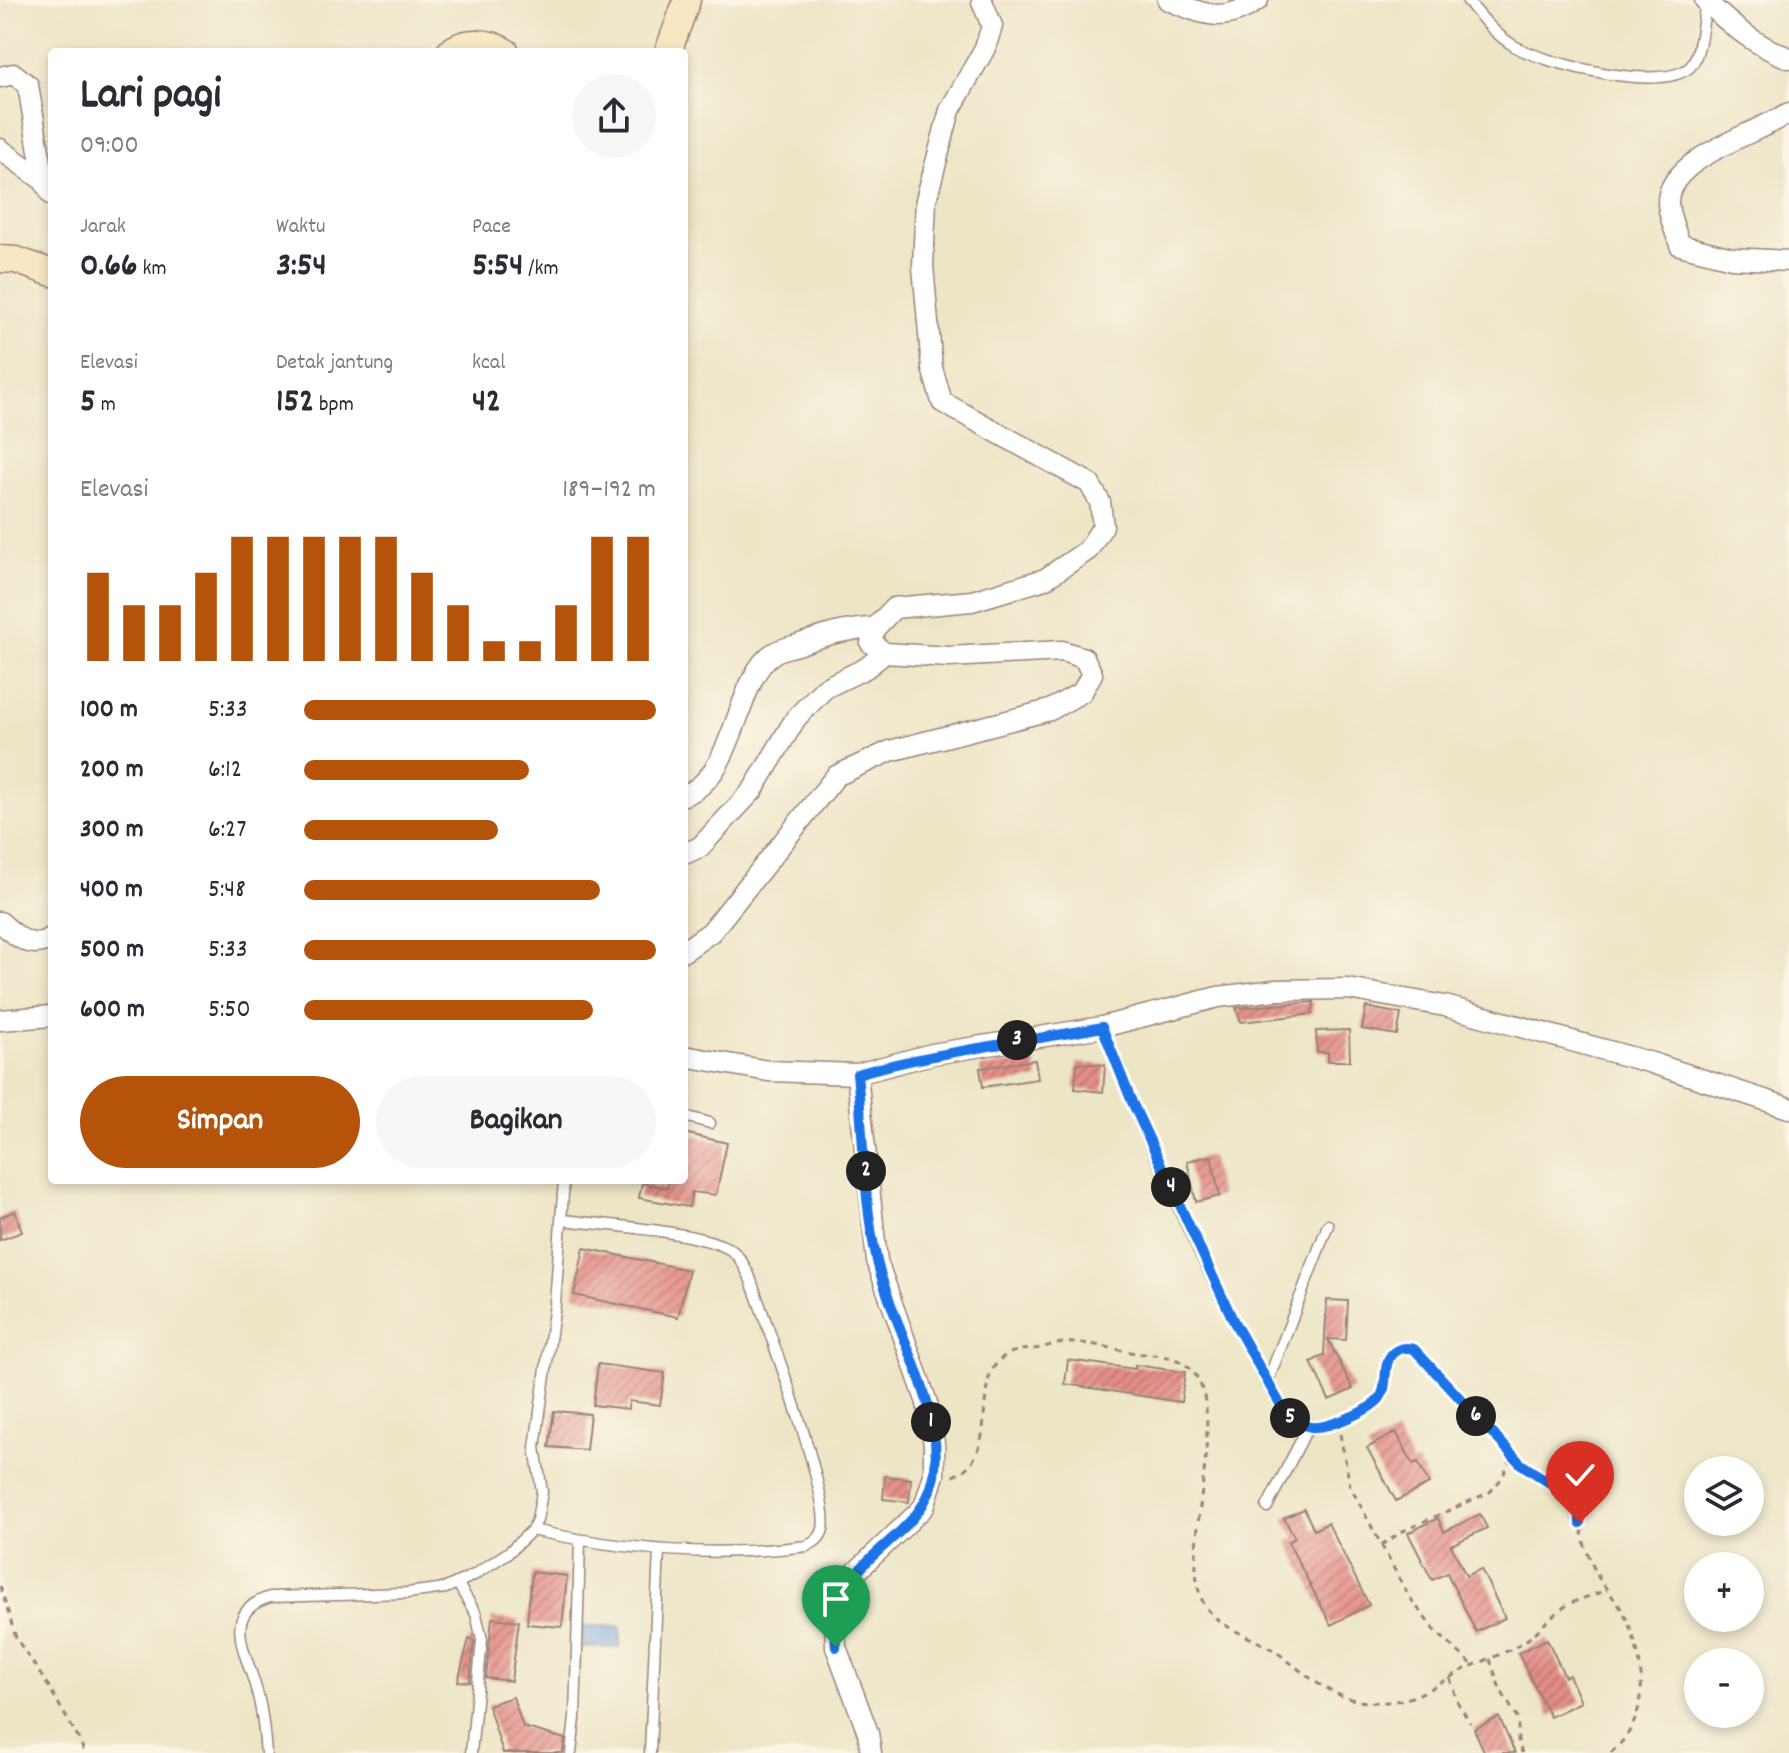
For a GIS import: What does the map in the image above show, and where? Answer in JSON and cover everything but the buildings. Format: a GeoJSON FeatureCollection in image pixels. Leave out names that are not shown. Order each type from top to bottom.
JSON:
{"type":"FeatureCollection","features":[{"type":"Feature","properties":{"kind":"main road"},"geometry":{"type":"LineString","coordinates":[[669,48],[687,0]]}},
{"type":"Feature","properties":{"kind":"main road"},"geometry":{"type":"LineString","coordinates":[[454,48],[473,43],[497,48]]}},
{"type":"Feature","properties":{"kind":"main road"},"geometry":{"type":"LineString","coordinates":[[0,259],[48,269]]}},
{"type":"Feature","properties":{"kind":"street"},"geometry":{"type":"LineString","coordinates":[[688,948],[711,932],[836,776],[890,751],[1050,710],[1082,692],[1092,674],[1084,658],[1062,651],[949,657],[885,653],[871,643],[875,628],[894,608],[972,601],[1045,579],[1088,550],[1103,526],[1100,502],[1089,483],[942,402],[932,368],[923,266],[926,200],[950,110],[985,48],[992,26],[980,0]]}},
{"type":"Feature","properties":{"kind":"street"},"geometry":{"type":"LineString","coordinates":[[1168,0],[1205,15],[1239,12],[1258,0]]}},
{"type":"Feature","properties":{"kind":"street"},"geometry":{"type":"LineString","coordinates":[[1705,1],[1745,35],[1772,52],[1789,58]]}},
{"type":"Feature","properties":{"kind":"street"},"geometry":{"type":"LineString","coordinates":[[0,77],[14,74],[28,85],[48,188]]}},
{"type":"Feature","properties":{"kind":"street"},"geometry":{"type":"LineString","coordinates":[[1789,113],[1696,160],[1673,185],[1668,203],[1680,245],[1732,258],[1789,261]]}},
{"type":"Feature","properties":{"kind":"street"},"geometry":{"type":"LineString","coordinates":[[0,149],[48,188]]}},
{"type":"Feature","properties":{"kind":"street"},"geometry":{"type":"LineString","coordinates":[[688,793],[694,791],[720,760],[757,671],[772,653],[845,629],[875,628]]}},
{"type":"Feature","properties":{"kind":"street"},"geometry":{"type":"LineString","coordinates":[[688,852],[700,847],[753,790],[796,718],[825,688],[866,668],[885,653]]}},
{"type":"Feature","properties":{"kind":"street"},"geometry":{"type":"LineString","coordinates":[[0,922],[21,941],[41,943],[48,939]]}},
{"type":"Feature","properties":{"kind":"street"},"geometry":{"type":"LineString","coordinates":[[688,1057],[768,1071],[857,1074],[932,1054],[1102,1027],[1246,993],[1307,988],[1348,989],[1445,1006],[1652,1063],[1789,1108]]}},
{"type":"Feature","properties":{"kind":"street"},"geometry":{"type":"LineString","coordinates":[[0,1020],[48,1016]]}},
{"type":"Feature","properties":{"kind":"street"},"geometry":{"type":"LineString","coordinates":[[857,1074],[877,1261],[927,1403],[934,1444],[934,1475],[924,1507],[857,1571],[839,1602],[835,1618],[836,1647],[868,1733],[871,1753]]}},
{"type":"Feature","properties":{"kind":"lane"},"geometry":{"type":"LineString","coordinates":[[1467,0],[1496,32],[1521,50],[1559,62],[1631,77],[1662,76],[1691,66],[1698,50],[1705,1]]}},
{"type":"Feature","properties":{"kind":"lane"},"geometry":{"type":"LineString","coordinates":[[1102,1027],[1132,1102],[1234,1322],[1267,1383],[1292,1420],[1308,1427],[1338,1421]]}},
{"type":"Feature","properties":{"kind":"lane"},"geometry":{"type":"LineString","coordinates":[[688,1117],[710,1123]]}},
{"type":"Feature","properties":{"kind":"lane"},"geometry":{"type":"LineString","coordinates":[[266,1753],[262,1712],[240,1635],[246,1610],[256,1601],[270,1597],[407,1593],[446,1588],[458,1584],[509,1552],[532,1530],[541,1507],[541,1478],[535,1447],[555,1304],[564,1184]]}},
{"type":"Feature","properties":{"kind":"lane"},"geometry":{"type":"LineString","coordinates":[[532,1530],[580,1541],[659,1550],[729,1551],[794,1548],[815,1542],[823,1529],[823,1507],[811,1461],[749,1275],[741,1260],[733,1251],[695,1237],[563,1220]]}},
{"type":"Feature","properties":{"kind":"lane"},"geometry":{"type":"LineString","coordinates":[[1267,1383],[1328,1225]]}},
{"type":"Feature","properties":{"kind":"lane"},"geometry":{"type":"LineString","coordinates":[[1267,1507],[1308,1427]]}},
{"type":"Feature","properties":{"kind":"lane"},"geometry":{"type":"LineString","coordinates":[[571,1753],[575,1718],[580,1541]]}},
{"type":"Feature","properties":{"kind":"lane"},"geometry":{"type":"LineString","coordinates":[[650,1753],[659,1550]]}},
{"type":"Feature","properties":{"kind":"lane"},"geometry":{"type":"LineString","coordinates":[[458,1584],[476,1614],[482,1640],[471,1753]]}},
{"type":"Feature","properties":{"kind":"path"},"geometry":{"type":"LineString","coordinates":[[934,1475],[949,1477],[962,1473],[977,1452],[984,1437],[984,1409],[995,1364],[1016,1351],[1063,1343],[1178,1360],[1191,1370],[1201,1387],[1207,1418],[1207,1444],[1197,1524],[1201,1596],[1210,1612],[1228,1626],[1273,1649],[1314,1684],[1346,1697],[1375,1701],[1402,1700],[1520,1644],[1568,1605],[1607,1590]]}},
{"type":"Feature","properties":{"kind":"path"},"geometry":{"type":"LineString","coordinates":[[1474,1665],[1445,1642],[1419,1612],[1350,1486],[1338,1421],[1380,1398],[1385,1389],[1388,1359],[1395,1351],[1408,1348],[1424,1358],[1512,1455],[1556,1489],[1580,1503],[1584,1544],[1598,1577],[1625,1617],[1638,1668],[1641,1703],[1630,1733],[1610,1753]]}},
{"type":"Feature","properties":{"kind":"path"},"geometry":{"type":"LineString","coordinates":[[1381,1545],[1405,1530],[1490,1492],[1502,1478],[1512,1455]]}},
{"type":"Feature","properties":{"kind":"path"},"geometry":{"type":"LineString","coordinates":[[0,1586],[16,1638],[49,1687],[84,1753]]}},
{"type":"Feature","properties":{"kind":"path"},"geometry":{"type":"LineString","coordinates":[[1490,1659],[1500,1689],[1518,1719],[1518,1741],[1522,1753]]}},
{"type":"Feature","properties":{"kind":"path"},"geometry":{"type":"LineString","coordinates":[[1450,1678],[1457,1701],[1470,1723]]}},
{"type":"Feature","properties":{"kind":"water"},"geometry":{"type":"Polygon","coordinates":[[[582,1626],[621,1627],[620,1648],[582,1647],[582,1626]]]}},
{"type":"Feature","properties":{"kind":"route"},"geometry":{"type":"LineString","coordinates":[[836,1647],[835,1618],[846,1589],[857,1571],[924,1507],[934,1475],[934,1444],[927,1403],[882,1281],[872,1238],[857,1074],[932,1054],[1102,1027],[1132,1102],[1234,1322],[1267,1383],[1292,1420],[1308,1427],[1329,1425],[1372,1405],[1385,1389],[1391,1354],[1402,1348],[1414,1349],[1521,1464],[1580,1503],[1580,1523]]}}]}
